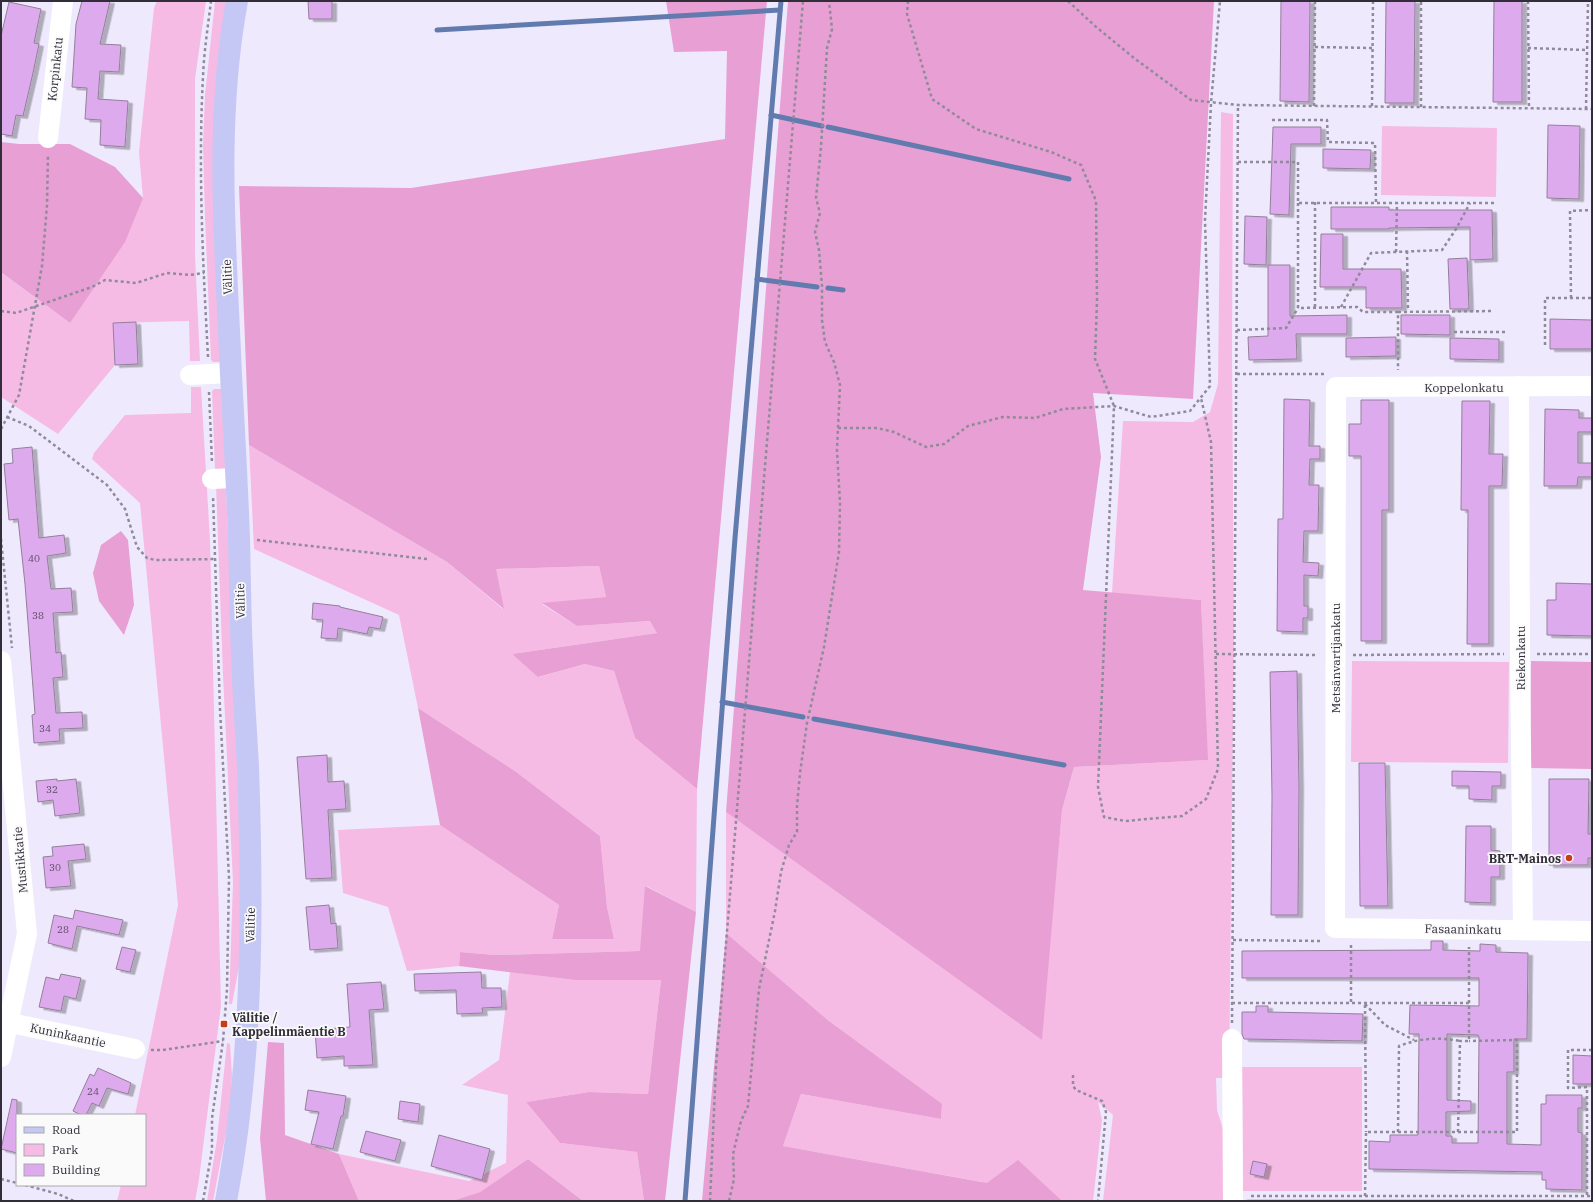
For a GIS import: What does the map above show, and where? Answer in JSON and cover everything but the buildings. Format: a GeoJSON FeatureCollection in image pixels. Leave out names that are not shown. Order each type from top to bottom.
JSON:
{"type":"FeatureCollection","features":[{"type":"Feature","properties":{"kind":"main road","name":"Välitie"},"geometry":{"type":"LineString","coordinates":[[226,1201],[242,1089],[246,1045],[251,886],[248,769],[242,653],[239,538],[223,160],[226,80],[231,30],[237,1]]}},
{"type":"Feature","properties":{"kind":"street","name":"Korpinkatu"},"geometry":{"type":"LineString","coordinates":[[48,138],[61,2]]}},
{"type":"Feature","properties":{"kind":"street"},"geometry":{"type":"LineString","coordinates":[[200,374],[231,373]]}},
{"type":"Feature","properties":{"kind":"street","name":"Koppelonkatu"},"geometry":{"type":"LineString","coordinates":[[1334,381],[1519,386],[1592,386]]}},
{"type":"Feature","properties":{"kind":"street","name":"Metsänvartijankatu"},"geometry":{"type":"LineString","coordinates":[[1332,934],[1334,381]]}},
{"type":"Feature","properties":{"kind":"street","name":"Riekonkatu"},"geometry":{"type":"LineString","coordinates":[[1519,386],[1523,930]]}},
{"type":"Feature","properties":{"kind":"street"},"geometry":{"type":"LineString","coordinates":[[212,479],[236,478]]}},
{"type":"Feature","properties":{"kind":"street","name":"Mustikkatie"},"geometry":{"type":"LineString","coordinates":[[1,661],[5,751],[27,934],[5,1022],[1,1057]]}},
{"type":"Feature","properties":{"kind":"street","name":"Fasaaninkatu"},"geometry":{"type":"LineString","coordinates":[[1332,934],[1523,930],[1592,931]]}},
{"type":"Feature","properties":{"kind":"street","name":"Kuninkaantie"},"geometry":{"type":"LineString","coordinates":[[5,1022],[135,1050]]}},
{"type":"Feature","properties":{"kind":"street"},"geometry":{"type":"LineString","coordinates":[[1232,1039],[1233,1199]]}},
{"type":"Feature","properties":{"kind":"path"},"geometry":{"type":"LineString","coordinates":[[710,1201],[716,1066],[803,1]]}},
{"type":"Feature","properties":{"kind":"path"},"geometry":{"type":"LineString","coordinates":[[729,1201],[734,1179],[733,1154],[741,1121],[748,1106],[753,1066],[759,989],[775,911],[781,872],[790,846],[797,832],[797,806],[800,773],[807,723],[824,647],[839,552],[840,502],[837,450],[840,385],[834,362],[825,342],[822,320],[822,286],[819,250],[815,232],[820,213],[816,198],[821,147],[827,48],[832,29],[828,1]]}},
{"type":"Feature","properties":{"kind":"path"},"geometry":{"type":"LineString","coordinates":[[908,1],[907,14],[932,99],[976,129],[1051,152],[1081,165],[1096,201],[1095,359],[1114,406],[1098,787],[1104,818],[1125,821],[1182,816],[1206,799],[1218,769],[1211,442],[1201,398]]}},
{"type":"Feature","properties":{"kind":"path"},"geometry":{"type":"LineString","coordinates":[[1068,1],[1095,26],[1134,58],[1191,100],[1238,105],[1592,109]]}},
{"type":"Feature","properties":{"kind":"path"},"geometry":{"type":"LineString","coordinates":[[838,428],[878,428],[894,432],[926,447],[944,444],[968,426],[1003,417],[1035,418],[1063,409],[1114,406],[1151,417],[1190,411],[1210,386],[1205,220],[1211,103],[1220,1]]}},
{"type":"Feature","properties":{"kind":"path"},"geometry":{"type":"LineString","coordinates":[[1314,106],[1315,1]]}},
{"type":"Feature","properties":{"kind":"path"},"geometry":{"type":"LineString","coordinates":[[1372,107],[1373,1]]}},
{"type":"Feature","properties":{"kind":"path"},"geometry":{"type":"LineString","coordinates":[[1421,1],[1421,107]]}},
{"type":"Feature","properties":{"kind":"path"},"geometry":{"type":"LineString","coordinates":[[1528,1],[1529,109]]}},
{"type":"Feature","properties":{"kind":"path"},"geometry":{"type":"LineString","coordinates":[[1586,109],[1588,1]]}},
{"type":"Feature","properties":{"kind":"path"},"geometry":{"type":"LineString","coordinates":[[1315,47],[1373,48]]}},
{"type":"Feature","properties":{"kind":"path"},"geometry":{"type":"LineString","coordinates":[[1528,48],[1587,50]]}},
{"type":"Feature","properties":{"kind":"path"},"geometry":{"type":"LineString","coordinates":[[1232,1039],[1238,105]]}},
{"type":"Feature","properties":{"kind":"path"},"geometry":{"type":"LineString","coordinates":[[1272,120],[1327,120],[1328,142],[1375,143],[1376,203]]}},
{"type":"Feature","properties":{"kind":"path"},"geometry":{"type":"LineString","coordinates":[[1,429],[19,395],[42,266],[48,205],[48,138]]}},
{"type":"Feature","properties":{"kind":"path"},"geometry":{"type":"LineString","coordinates":[[1237,330],[1286,328],[1298,308],[1298,162],[1238,162]]}},
{"type":"Feature","properties":{"kind":"path"},"geometry":{"type":"LineString","coordinates":[[1298,202],[1494,203]]}},
{"type":"Feature","properties":{"kind":"path"},"geometry":{"type":"LineString","coordinates":[[1315,202],[1315,308]]}},
{"type":"Feature","properties":{"kind":"path"},"geometry":{"type":"LineString","coordinates":[[1396,203],[1396,252]]}},
{"type":"Feature","properties":{"kind":"path"},"geometry":{"type":"LineString","coordinates":[[1340,307],[1371,253],[1442,250],[1456,229],[1470,203]]}},
{"type":"Feature","properties":{"kind":"path"},"geometry":{"type":"LineString","coordinates":[[1571,298],[1570,211],[1592,210]]}},
{"type":"Feature","properties":{"kind":"path"},"geometry":{"type":"LineString","coordinates":[[1407,252],[1408,310]]}},
{"type":"Feature","properties":{"kind":"path"},"geometry":{"type":"LineString","coordinates":[[1,311],[16,313],[92,287],[105,280],[136,283],[167,273],[190,275],[204,273],[200,374],[212,479],[220,709],[229,878],[227,989],[223,1041],[212,1118],[212,1150],[203,1201]]}},
{"type":"Feature","properties":{"kind":"path"},"geometry":{"type":"LineString","coordinates":[[1545,345],[1545,298],[1592,298]]}},
{"type":"Feature","properties":{"kind":"path"},"geometry":{"type":"LineString","coordinates":[[1298,308],[1357,307],[1363,312],[1398,312],[1408,310],[1494,311]]}},
{"type":"Feature","properties":{"kind":"path"},"geometry":{"type":"LineString","coordinates":[[1398,312],[1398,375]]}},
{"type":"Feature","properties":{"kind":"path"},"geometry":{"type":"LineString","coordinates":[[1454,332],[1505,332]]}},
{"type":"Feature","properties":{"kind":"path"},"geometry":{"type":"LineString","coordinates":[[1236,374],[1334,381]]}},
{"type":"Feature","properties":{"kind":"path"},"geometry":{"type":"LineString","coordinates":[[7,417],[29,426],[107,485],[125,508],[137,546],[147,558],[155,560],[215,559]]}},
{"type":"Feature","properties":{"kind":"path"},"geometry":{"type":"LineString","coordinates":[[239,538],[427,559]]}},
{"type":"Feature","properties":{"kind":"path"},"geometry":{"type":"LineString","coordinates":[[1216,654],[1592,654]]}},
{"type":"Feature","properties":{"kind":"path"},"geometry":{"type":"LineString","coordinates":[[1233,940],[1332,934]]}},
{"type":"Feature","properties":{"kind":"path"},"geometry":{"type":"LineString","coordinates":[[1351,941],[1351,1002]]}},
{"type":"Feature","properties":{"kind":"path"},"geometry":{"type":"LineString","coordinates":[[1469,941],[1469,1041]]}},
{"type":"Feature","properties":{"kind":"path"},"geometry":{"type":"LineString","coordinates":[[1232,1003],[1469,1003]]}},
{"type":"Feature","properties":{"kind":"path"},"geometry":{"type":"LineString","coordinates":[[1364,1004],[1385,1025],[1414,1040]]}},
{"type":"Feature","properties":{"kind":"path"},"geometry":{"type":"LineString","coordinates":[[1364,1004],[1366,1132],[1365,1196]]}},
{"type":"Feature","properties":{"kind":"path"},"geometry":{"type":"LineString","coordinates":[[1366,1132],[1398,1132],[1517,1132],[1518,1040],[1460,1041],[1442,1038],[1414,1040],[1400,1046],[1398,1132]]}},
{"type":"Feature","properties":{"kind":"path"},"geometry":{"type":"LineString","coordinates":[[135,1050],[162,1050],[223,1041]]}},
{"type":"Feature","properties":{"kind":"path"},"geometry":{"type":"LineString","coordinates":[[1458,1132],[1460,1041]]}},
{"type":"Feature","properties":{"kind":"path"},"geometry":{"type":"LineString","coordinates":[[1587,1196],[1587,1088],[1568,1088],[1568,1050],[1592,1050]]}},
{"type":"Feature","properties":{"kind":"path"},"geometry":{"type":"LineString","coordinates":[[1073,1075],[1073,1086],[1076,1090],[1102,1101],[1106,1112],[1098,1201]]}},
{"type":"Feature","properties":{"kind":"path"},"geometry":{"type":"LineString","coordinates":[[1,1178],[16,1183]]}},
{"type":"Feature","properties":{"kind":"path"},"geometry":{"type":"LineString","coordinates":[[29,1186],[58,1194],[74,1201]]}},
{"type":"Feature","properties":{"kind":"path"},"geometry":{"type":"LineString","coordinates":[[1233,1199],[1365,1196],[1592,1196]]}},
{"type":"Feature","properties":{"kind":"green space"},"geometry":{"type":"Polygon","coordinates":[[[157,1],[206,1],[195,79],[195,255],[200,361],[190,361],[189,321],[113,323],[115,365],[58,434],[1,397],[1,272],[70,323],[143,198],[139,152],[154,8],[157,1]]]}},
{"type":"Feature","properties":{"kind":"green space"},"geometry":{"type":"Polygon","coordinates":[[[215,1],[228,1],[221,360],[219,362],[213,362],[211,360],[203,146],[205,95],[215,1]]]}},
{"type":"Feature","properties":{"kind":"green space"},"geometry":{"type":"Polygon","coordinates":[[[1221,112],[1233,114],[1232,354],[1234,631],[1229,1078],[1216,1078],[1217,1110],[1230,1151],[1227,1201],[1103,1201],[1113,1115],[1098,1102],[1102,1120],[1093,1201],[798,1201],[982,1182],[783,1146],[801,1094],[941,1119],[942,1105],[829,1021],[726,933],[726,812],[1041,1039],[1062,810],[1074,767],[1207,760],[1201,600],[1112,593],[1123,421],[1193,422],[1210,412],[1218,384],[1221,112]]]}},
{"type":"Feature","properties":{"kind":"green space"},"geometry":{"type":"Polygon","coordinates":[[[1382,126],[1497,128],[1496,197],[1381,195],[1382,126]]]}},
{"type":"Feature","properties":{"kind":"green space"},"geometry":{"type":"Polygon","coordinates":[[[191,387],[201,387],[210,541],[221,1006],[195,1201],[117,1201],[121,1186],[146,1186],[146,1114],[135,1114],[178,905],[140,503],[92,459],[94,453],[125,415],[191,413],[191,387]]]}},
{"type":"Feature","properties":{"kind":"green space"},"geometry":{"type":"Polygon","coordinates":[[[214,389],[221,389],[225,470],[215,469],[212,391],[214,389]]]}},
{"type":"Feature","properties":{"kind":"green space"},"geometry":{"type":"Polygon","coordinates":[[[249,445],[447,562],[503,609],[495,569],[599,566],[606,597],[542,604],[577,626],[651,621],[657,633],[512,654],[539,677],[585,664],[614,671],[635,738],[697,789],[696,912],[646,886],[641,951],[495,955],[460,952],[459,966],[407,971],[388,907],[343,893],[338,830],[440,825],[559,905],[552,939],[614,939],[607,907],[600,836],[515,771],[418,708],[399,615],[254,549],[249,445]]]}},
{"type":"Feature","properties":{"kind":"green space"},"geometry":{"type":"Polygon","coordinates":[[[216,485],[226,487],[242,859],[240,961],[232,1004],[229,1004],[233,882],[216,485]]]}},
{"type":"Feature","properties":{"kind":"green space"},"geometry":{"type":"Polygon","coordinates":[[[1352,661],[1509,662],[1508,763],[1351,762],[1352,661]]]}},
{"type":"Feature","properties":{"kind":"green space"},"geometry":{"type":"Polygon","coordinates":[[[510,972],[575,980],[661,980],[648,1094],[589,1092],[526,1102],[560,1143],[637,1152],[644,1201],[583,1201],[528,1159],[480,1192],[452,1201],[359,1201],[339,1154],[469,1181],[506,1163],[508,1095],[462,1085],[499,1060],[510,972]]]}},
{"type":"Feature","properties":{"kind":"green space"},"geometry":{"type":"Polygon","coordinates":[[[227,1043],[230,1044],[232,1076],[230,1111],[213,1201],[207,1201],[217,1139],[227,1043]]]}},
{"type":"Feature","properties":{"kind":"green space"},"geometry":{"type":"Polygon","coordinates":[[[1242,1067],[1362,1067],[1362,1191],[1243,1191],[1242,1067]]]}},
{"type":"Feature","properties":{"kind":"green space"},"geometry":{"type":"Polygon","coordinates":[[[1248,1199],[1556,1199],[1589,1201],[1243,1201],[1248,1199]]]}},
{"type":"Feature","properties":{"kind":"shaded area"},"geometry":{"type":"Polygon","coordinates":[[[666,1],[767,1],[697,789],[635,738],[614,671],[585,664],[538,677],[512,654],[657,633],[650,621],[577,626],[542,603],[606,597],[599,566],[496,569],[504,609],[447,562],[249,445],[239,186],[411,188],[725,139],[727,51],[674,52],[666,1]]]}},
{"type":"Feature","properties":{"kind":"shaded area"},"geometry":{"type":"Polygon","coordinates":[[[788,1],[1214,1],[1193,399],[1093,393],[1101,457],[1083,590],[1201,600],[1208,760],[1074,767],[1062,810],[1042,1040],[726,812],[788,1]]]}},
{"type":"Feature","properties":{"kind":"shaded area"},"geometry":{"type":"Polygon","coordinates":[[[1,142],[19,144],[70,144],[115,167],[143,198],[125,242],[70,323],[1,272],[1,142]]]}},
{"type":"Feature","properties":{"kind":"shaded area"},"geometry":{"type":"Polygon","coordinates":[[[121,531],[128,540],[134,605],[124,635],[99,601],[93,573],[101,545],[121,531]]]}},
{"type":"Feature","properties":{"kind":"shaded area"},"geometry":{"type":"Polygon","coordinates":[[[1531,661],[1592,662],[1592,769],[1530,768],[1531,661]]]}},
{"type":"Feature","properties":{"kind":"shaded area"},"geometry":{"type":"Polygon","coordinates":[[[418,708],[515,771],[600,836],[607,907],[614,939],[552,939],[559,905],[440,825],[418,708]]]}},
{"type":"Feature","properties":{"kind":"shaded area"},"geometry":{"type":"Polygon","coordinates":[[[645,886],[696,912],[665,1201],[644,1201],[637,1152],[560,1143],[526,1102],[589,1092],[648,1094],[661,980],[575,980],[459,966],[460,952],[495,955],[640,951],[645,886]]]}},
{"type":"Feature","properties":{"kind":"shaded area"},"geometry":{"type":"Polygon","coordinates":[[[726,933],[829,1021],[942,1104],[941,1119],[801,1094],[783,1146],[987,1183],[1018,1160],[1062,1201],[702,1201],[726,933]]]}},
{"type":"Feature","properties":{"kind":"shaded area"},"geometry":{"type":"Polygon","coordinates":[[[268,1042],[284,1043],[285,1135],[339,1154],[359,1201],[266,1201],[260,1138],[268,1042]]]}},
{"type":"Feature","properties":{"kind":"shaded area"},"geometry":{"type":"Polygon","coordinates":[[[528,1159],[583,1201],[452,1201],[480,1192],[528,1159]]]}},
{"type":"Feature","properties":{"kind":"waterway"},"geometry":{"type":"LineString","coordinates":[[685,1201],[735,538],[781,1]]}},
{"type":"Feature","properties":{"kind":"waterway"},"geometry":{"type":"LineString","coordinates":[[437,30],[780,10]]}},
{"type":"Feature","properties":{"kind":"waterway"},"geometry":{"type":"LineString","coordinates":[[771,115],[822,126]]}},
{"type":"Feature","properties":{"kind":"waterway"},"geometry":{"type":"LineString","coordinates":[[828,127],[1069,179]]}},
{"type":"Feature","properties":{"kind":"waterway"},"geometry":{"type":"LineString","coordinates":[[757,279],[817,287]]}},
{"type":"Feature","properties":{"kind":"waterway"},"geometry":{"type":"LineString","coordinates":[[828,288],[843,290]]}},
{"type":"Feature","properties":{"kind":"waterway"},"geometry":{"type":"LineString","coordinates":[[722,702],[803,717]]}},
{"type":"Feature","properties":{"kind":"waterway"},"geometry":{"type":"LineString","coordinates":[[814,719],[1064,765]]}},
{"type":"Feature","properties":{"kind":"place","name":"BRT-Mainos"},"geometry":{"type":"Point","coordinates":[1569,858]}},
{"type":"Feature","properties":{"kind":"place","name":"Välitie / Kappelinmäentie B"},"geometry":{"type":"Point","coordinates":[224,1024]}}]}
